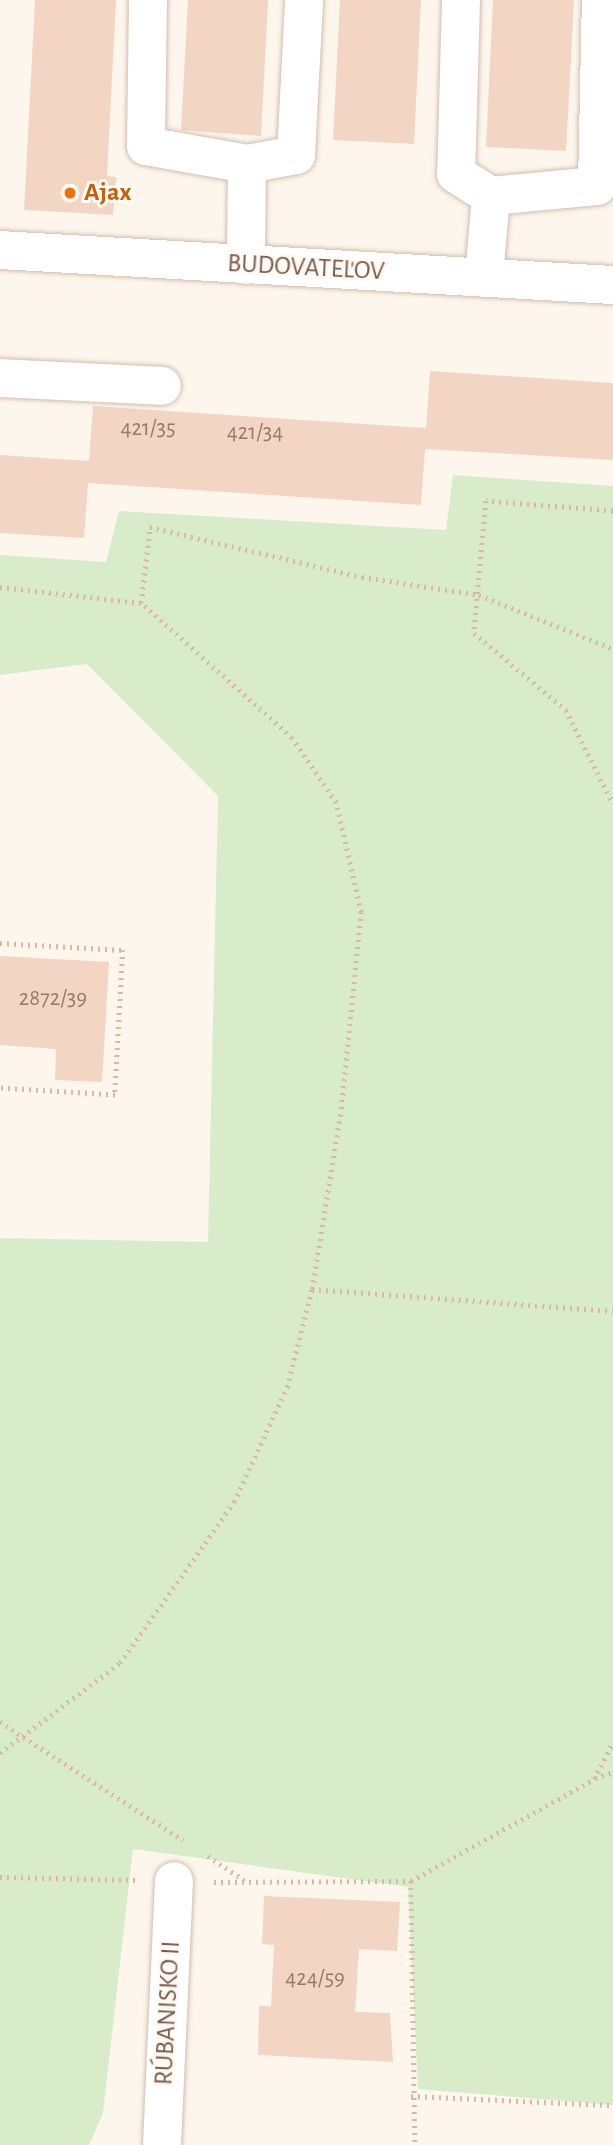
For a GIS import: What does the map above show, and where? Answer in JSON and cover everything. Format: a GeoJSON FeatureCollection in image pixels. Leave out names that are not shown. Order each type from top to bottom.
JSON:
{"type":"FeatureCollection","features":[{"type":"Feature","properties":{"kind":"street"},"geometry":{"type":"LineString","coordinates":[[148,0],[146,146],[247,164],[296,155],[304,0]]}},
{"type":"Feature","properties":{"kind":"street"},"geometry":{"type":"LineString","coordinates":[[461,0],[456,174],[491,196],[605,186],[606,91],[601,0]]}},
{"type":"Feature","properties":{"kind":"street"},"geometry":{"type":"LineString","coordinates":[[246,265],[247,164]]}},
{"type":"Feature","properties":{"kind":"street"},"geometry":{"type":"LineString","coordinates":[[484,278],[491,196]]}},
{"type":"Feature","properties":{"kind":"street","name":"BUDOVATEĽOV"},"geometry":{"type":"LineString","coordinates":[[0,250],[613,285]]}},
{"type":"Feature","properties":{"kind":"street"},"geometry":{"type":"LineString","coordinates":[[0,378],[162,386]]}},
{"type":"Feature","properties":{"kind":"street","name":"RÚBANISKO II"},"geometry":{"type":"LineString","coordinates":[[162,2145],[174,1881]]}},
{"type":"Feature","properties":{"kind":"path"},"geometry":{"type":"LineString","coordinates":[[613,510],[486,501],[474,633],[566,710],[613,804]]}},
{"type":"Feature","properties":{"kind":"path"},"geometry":{"type":"LineString","coordinates":[[141,603],[150,527],[362,577],[479,595],[613,649]]}},
{"type":"Feature","properties":{"kind":"path"},"geometry":{"type":"LineString","coordinates":[[0,587],[141,603],[292,738],[336,803],[361,912],[341,1109],[312,1289],[287,1387],[234,1502],[120,1663],[0,1753]]}},
{"type":"Feature","properties":{"kind":"path"},"geometry":{"type":"LineString","coordinates":[[0,943],[122,950],[115,1095],[0,1088]]}},
{"type":"Feature","properties":{"kind":"path"},"geometry":{"type":"LineString","coordinates":[[312,1289],[613,1311]]}},
{"type":"Feature","properties":{"kind":"path"},"geometry":{"type":"LineString","coordinates":[[0,1723],[192,1846]]}},
{"type":"Feature","properties":{"kind":"path"},"geometry":{"type":"LineString","coordinates":[[594,1779],[613,1742]]}},
{"type":"Feature","properties":{"kind":"path"},"geometry":{"type":"LineString","coordinates":[[0,1877],[248,1882],[411,1881],[594,1779],[613,1772]]}},
{"type":"Feature","properties":{"kind":"path"},"geometry":{"type":"LineString","coordinates":[[203,1853],[248,1882]]}},
{"type":"Feature","properties":{"kind":"path"},"geometry":{"type":"LineString","coordinates":[[411,1881],[411,2096],[415,2145]]}},
{"type":"Feature","properties":{"kind":"path"},"geometry":{"type":"LineString","coordinates":[[411,2096],[613,2105]]}},
{"type":"Feature","properties":{"kind":"green space"},"geometry":{"type":"Polygon","coordinates":[[[453,475],[613,486],[613,2105],[418,2089],[408,1887],[133,1849],[103,2113],[89,2145],[0,2145],[0,1238],[208,1242],[218,796],[87,664],[0,675],[0,555],[106,562],[119,511],[446,530],[453,475]]]}},
{"type":"Feature","properties":{"kind":"building"},"geometry":{"type":"Polygon","coordinates":[[[35,0],[116,0],[107,176],[116,177],[113,215],[24,210],[35,0]]]}},
{"type":"Feature","properties":{"kind":"building"},"geometry":{"type":"Polygon","coordinates":[[[188,0],[268,0],[261,136],[181,130],[188,0]]]}},
{"type":"Feature","properties":{"kind":"building"},"geometry":{"type":"Polygon","coordinates":[[[340,0],[421,0],[414,144],[333,140],[340,0]]]}},
{"type":"Feature","properties":{"kind":"building"},"geometry":{"type":"Polygon","coordinates":[[[493,0],[574,0],[566,151],[486,147],[493,0]]]}},
{"type":"Feature","properties":{"kind":"building"},"geometry":{"type":"Polygon","coordinates":[[[430,371],[613,383],[613,460],[425,449],[421,505],[88,483],[84,538],[0,533],[0,455],[89,461],[93,406],[426,428],[430,371]]]}},
{"type":"Feature","properties":{"kind":"building"},"geometry":{"type":"Polygon","coordinates":[[[0,956],[109,962],[102,1082],[55,1080],[56,1049],[0,1045],[0,956]]]}},
{"type":"Feature","properties":{"kind":"building"},"geometry":{"type":"Polygon","coordinates":[[[264,1896],[400,1902],[397,1951],[359,1949],[355,2012],[390,2013],[393,2062],[258,2055],[259,2006],[271,2006],[274,1945],[262,1944],[264,1896]]]}},
{"type":"Feature","properties":{"kind":"place","name":"Ajax"},"geometry":{"type":"Point","coordinates":[70,193]}}]}
